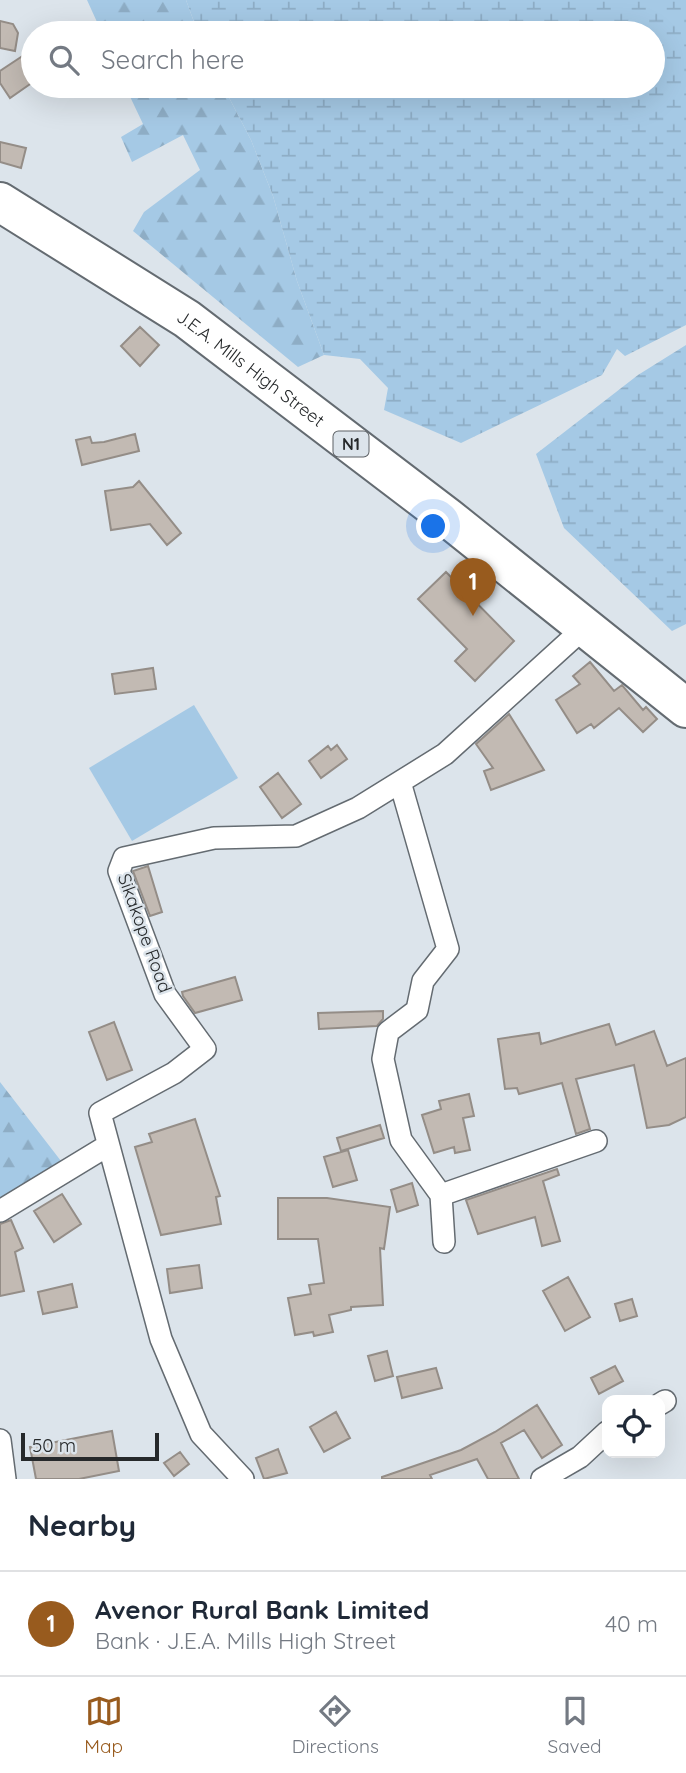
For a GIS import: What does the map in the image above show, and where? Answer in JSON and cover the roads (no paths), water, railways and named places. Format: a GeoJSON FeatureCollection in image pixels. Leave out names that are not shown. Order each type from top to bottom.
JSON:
{"type":"FeatureCollection","features":[{"type":"Feature","properties":{"kind":"highway","name":"J.E.A. Mills High Street"},"geometry":{"type":"LineString","coordinates":[[0,202],[187,319],[436,509],[686,708]]}},
{"type":"Feature","properties":{"kind":"street","name":"Sikakope Road"},"geometry":{"type":"LineString","coordinates":[[243,1479],[201,1434],[161,1339],[100,1113],[174,1073],[205,1049],[164,994],[119,871],[124,858],[215,838],[296,836],[358,808],[445,754],[585,627]]}},
{"type":"Feature","properties":{"kind":"street"},"geometry":{"type":"LineString","coordinates":[[400,782],[448,949],[423,981],[417,1010],[388,1032],[383,1059],[401,1140],[440,1195],[444,1242]]}},
{"type":"Feature","properties":{"kind":"street"},"geometry":{"type":"LineString","coordinates":[[440,1195],[596,1141]]}},
{"type":"Feature","properties":{"kind":"street"},"geometry":{"type":"LineString","coordinates":[[0,1211],[107,1146]]}},
{"type":"Feature","properties":{"kind":"street"},"geometry":{"type":"LineString","coordinates":[[542,1479],[580,1457],[602,1437]]}},
{"type":"Feature","properties":{"kind":"street"},"geometry":{"type":"LineString","coordinates":[[0,1440],[5,1479]]}},
{"type":"Feature","properties":{"kind":"place","name":"Avenor Rural Bank Limited"},"geometry":{"type":"Point","coordinates":[473,616]}}]}
